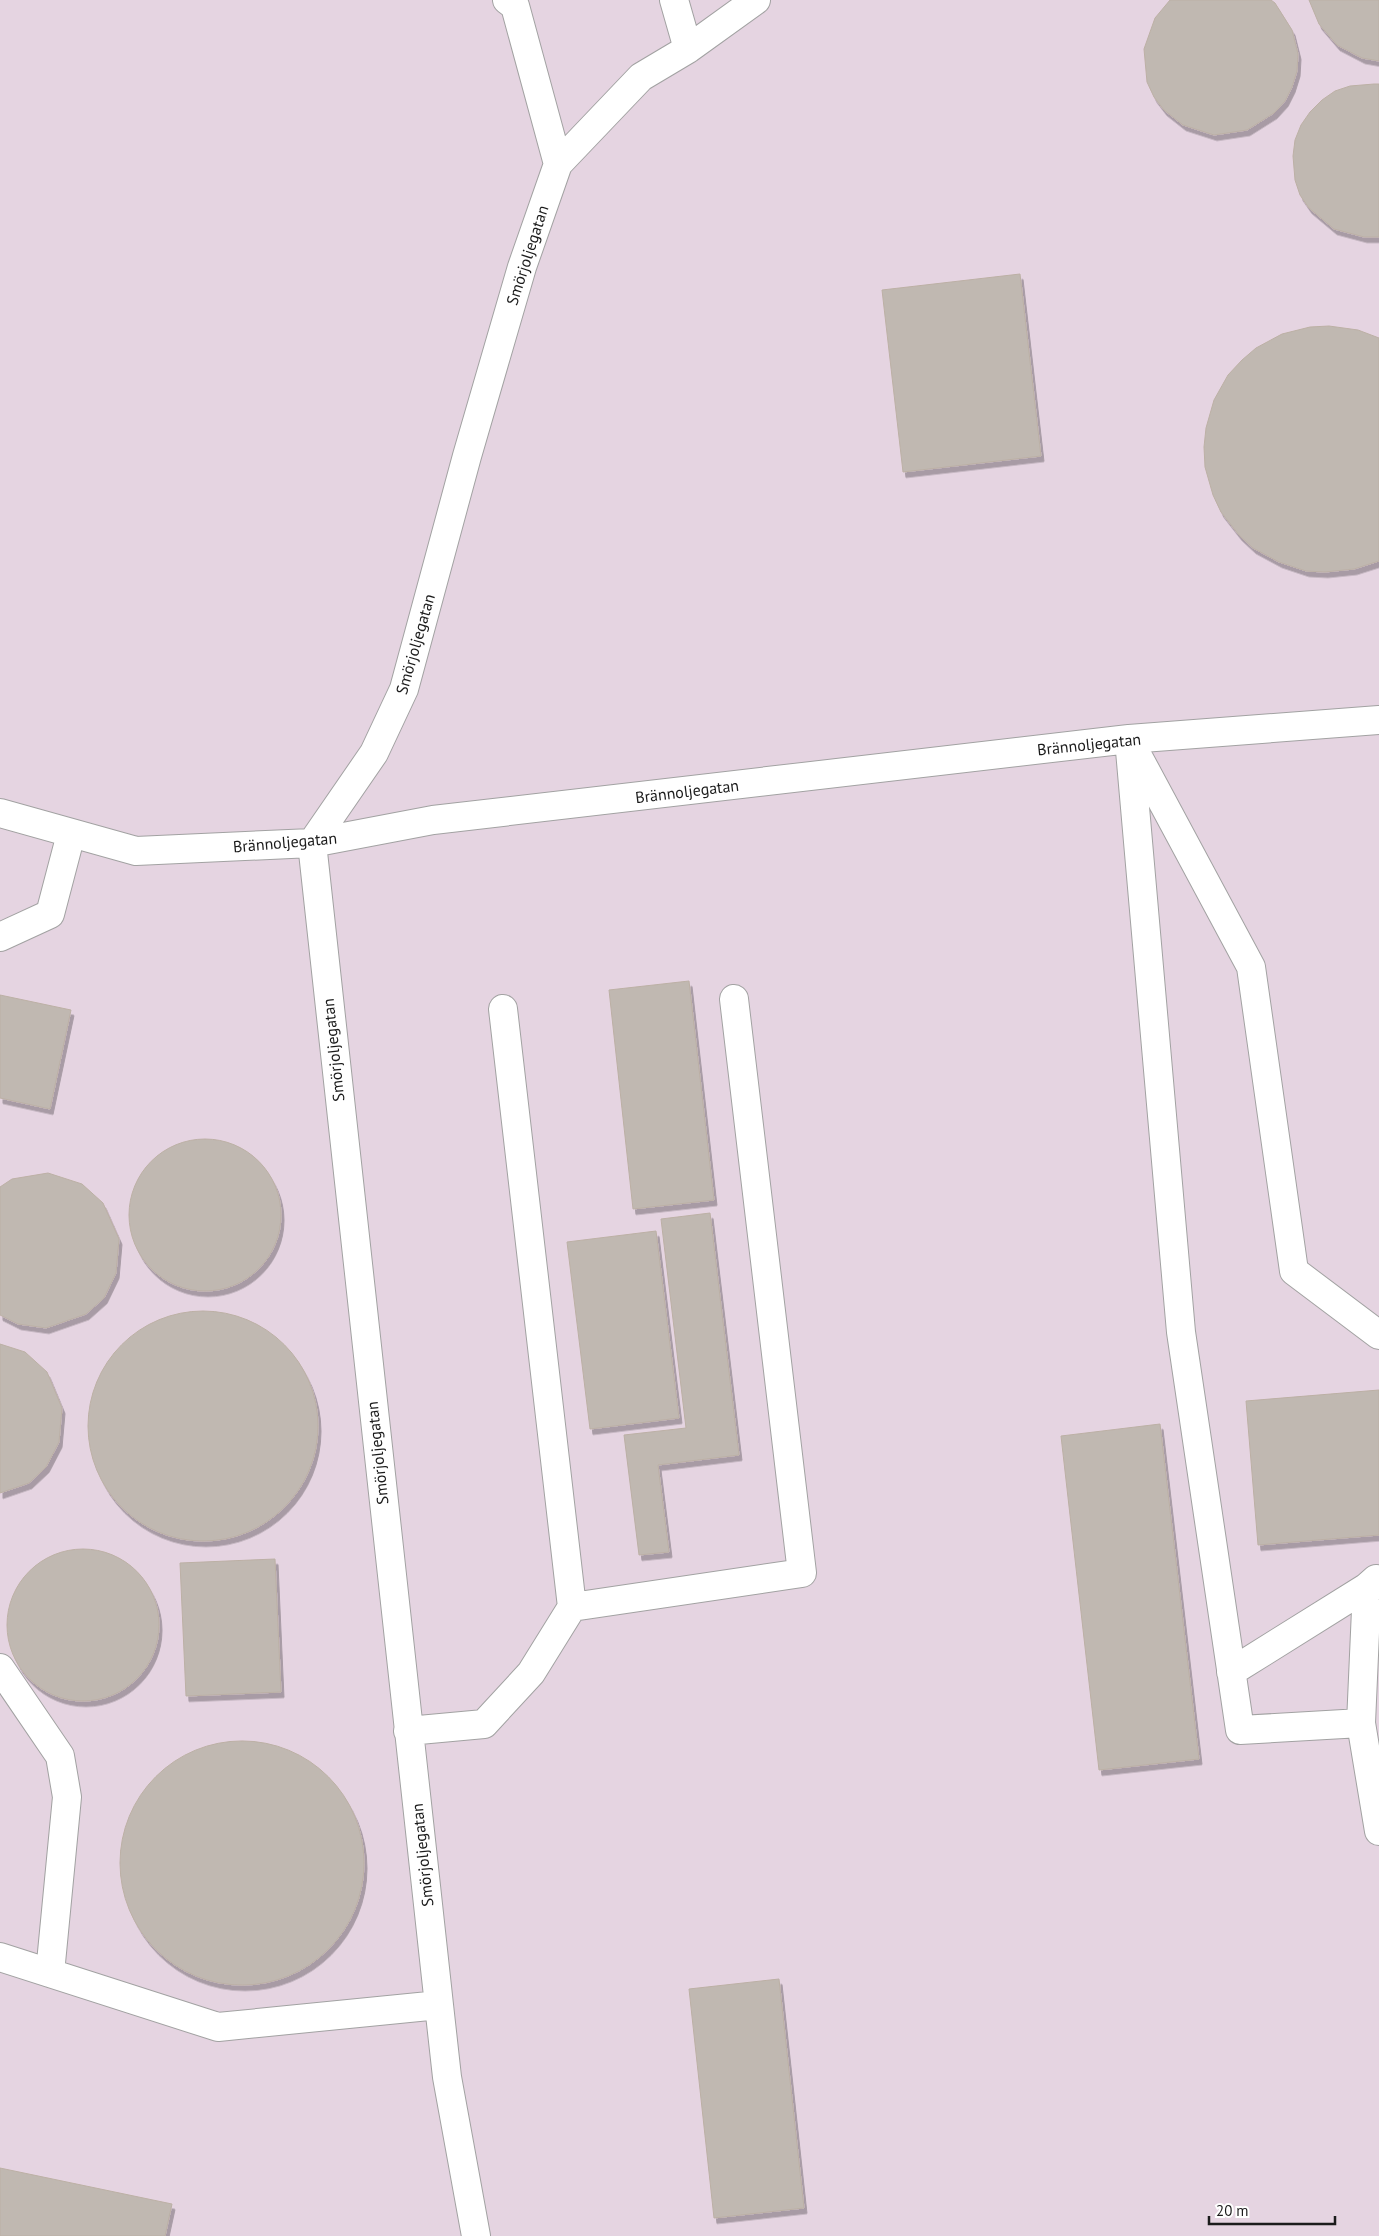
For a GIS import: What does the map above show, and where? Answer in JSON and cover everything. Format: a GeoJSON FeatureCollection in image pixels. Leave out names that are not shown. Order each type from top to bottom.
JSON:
{"type":"FeatureCollection","features":[{"type":"Feature","properties":{"kind":"lane"},"geometry":{"type":"LineString","coordinates":[[508,0],[515,6],[558,164]]}},
{"type":"Feature","properties":{"kind":"lane"},"geometry":{"type":"LineString","coordinates":[[674,0],[688,49]]}},
{"type":"Feature","properties":{"kind":"lane","name":"Smörjoljegatan"},"geometry":{"type":"LineString","coordinates":[[476,2236],[447,2077],[312,843],[374,753],[404,689],[467,456],[522,267],[558,164],[641,77],[688,49],[756,0]]}},
{"type":"Feature","properties":{"kind":"lane","name":"Brännoljegatan"},"geometry":{"type":"LineString","coordinates":[[0,813],[136,851],[312,843],[433,820],[1129,739],[1379,720]]}},
{"type":"Feature","properties":{"kind":"lane"},"geometry":{"type":"LineString","coordinates":[[1129,739],[1251,967],[1294,1270],[1379,1335]]}},
{"type":"Feature","properties":{"kind":"lane"},"geometry":{"type":"LineString","coordinates":[[1129,739],[1181,1332],[1240,1730],[1361,1723]]}},
{"type":"Feature","properties":{"kind":"lane"},"geometry":{"type":"LineString","coordinates":[[0,936],[50,914],[71,834]]}},
{"type":"Feature","properties":{"kind":"lane"},"geometry":{"type":"LineString","coordinates":[[572,1606],[802,1573],[734,999]]}},
{"type":"Feature","properties":{"kind":"lane"},"geometry":{"type":"LineString","coordinates":[[408,1731],[484,1724],[531,1673],[572,1606],[503,1009]]}},
{"type":"Feature","properties":{"kind":"lane"},"geometry":{"type":"LineString","coordinates":[[1231,1672],[1375,1583]]}},
{"type":"Feature","properties":{"kind":"lane"},"geometry":{"type":"LineString","coordinates":[[1375,1583],[1361,1723],[1379,1830]]}},
{"type":"Feature","properties":{"kind":"lane"},"geometry":{"type":"LineString","coordinates":[[0,1668],[60,1756],[62,1764],[67,1797],[50,1973]]}},
{"type":"Feature","properties":{"kind":"lane"},"geometry":{"type":"LineString","coordinates":[[0,1958],[218,2027],[439,2005]]}},
{"type":"Feature","properties":{"kind":"shaded area"},"geometry":{"type":"Polygon","coordinates":[[[0,0],[1379,0],[1379,2236],[0,2236],[0,0]]]}},
{"type":"Feature","properties":{"kind":"building"},"geometry":{"type":"Polygon","coordinates":[[[1170,0],[1271,0],[1275,3],[1292,30],[1298,54],[1297,71],[1292,87],[1285,101],[1274,113],[1247,130],[1214,135],[1183,125],[1164,110],[1154,97],[1147,82],[1144,49],[1155,18],[1170,0]]]}},
{"type":"Feature","properties":{"kind":"building"},"geometry":{"type":"Polygon","coordinates":[[[1309,0],[1379,0],[1379,61],[1362,58],[1337,45],[1319,24],[1309,0]]]}},
{"type":"Feature","properties":{"kind":"building"},"geometry":{"type":"Polygon","coordinates":[[[1379,84],[1379,237],[1364,237],[1334,229],[1309,208],[1300,195],[1295,180],[1293,156],[1295,140],[1301,125],[1322,100],[1335,91],[1350,86],[1379,84]]]}},
{"type":"Feature","properties":{"kind":"building"},"geometry":{"type":"Polygon","coordinates":[[[1020,274],[1041,456],[903,472],[882,290],[1020,274]]]}},
{"type":"Feature","properties":{"kind":"building"},"geometry":{"type":"Polygon","coordinates":[[[1329,326],[1358,330],[1379,338],[1379,561],[1354,569],[1325,572],[1306,571],[1279,562],[1253,548],[1239,535],[1221,512],[1213,495],[1205,467],[1204,447],[1206,428],[1214,400],[1228,375],[1242,360],[1256,348],[1282,334],[1310,327],[1329,326]]]}},
{"type":"Feature","properties":{"kind":"building"},"geometry":{"type":"Polygon","coordinates":[[[689,981],[714,1200],[633,1209],[609,990],[689,981]]]}},
{"type":"Feature","properties":{"kind":"building"},"geometry":{"type":"Polygon","coordinates":[[[0,995],[71,1010],[50,1109],[0,1098],[0,995]]]}},
{"type":"Feature","properties":{"kind":"building"},"geometry":{"type":"Polygon","coordinates":[[[205,1139],[220,1140],[234,1145],[259,1161],[275,1186],[280,1200],[280,1230],[275,1244],[259,1269],[234,1285],[220,1290],[205,1291],[190,1290],[176,1285],[151,1269],[135,1244],[130,1230],[129,1215],[130,1200],[135,1186],[151,1161],[176,1145],[190,1140],[205,1139]]]}},
{"type":"Feature","properties":{"kind":"building"},"geometry":{"type":"Polygon","coordinates":[[[48,1173],[82,1184],[103,1203],[119,1239],[116,1273],[104,1298],[86,1314],[46,1328],[18,1324],[0,1315],[0,1187],[12,1179],[48,1173]]]}},
{"type":"Feature","properties":{"kind":"building"},"geometry":{"type":"Polygon","coordinates":[[[710,1213],[739,1455],[658,1465],[669,1552],[639,1555],[624,1435],[686,1428],[661,1219],[710,1213]]]}},
{"type":"Feature","properties":{"kind":"building"},"geometry":{"type":"Polygon","coordinates":[[[656,1231],[679,1418],[590,1429],[567,1242],[656,1231]]]}},
{"type":"Feature","properties":{"kind":"building"},"geometry":{"type":"Polygon","coordinates":[[[203,1311],[225,1313],[247,1320],[267,1330],[292,1353],[299,1362],[313,1393],[318,1426],[316,1448],[309,1470],[299,1490],[276,1515],[267,1522],[236,1536],[203,1541],[181,1539],[159,1532],[139,1522],[114,1499],[107,1490],[93,1459],[88,1426],[90,1404],[97,1382],[107,1362],[130,1337],[139,1330],[170,1316],[203,1311]]]}},
{"type":"Feature","properties":{"kind":"building"},"geometry":{"type":"Polygon","coordinates":[[[0,1344],[25,1352],[47,1372],[62,1408],[59,1442],[46,1467],[29,1483],[0,1493],[0,1344]]]}},
{"type":"Feature","properties":{"kind":"building"},"geometry":{"type":"Polygon","coordinates":[[[1379,1390],[1379,1535],[1258,1545],[1246,1401],[1379,1390]]]}},
{"type":"Feature","properties":{"kind":"building"},"geometry":{"type":"Polygon","coordinates":[[[1160,1424],[1199,1759],[1099,1770],[1061,1436],[1160,1424]]]}},
{"type":"Feature","properties":{"kind":"building"},"geometry":{"type":"Polygon","coordinates":[[[83,1549],[98,1550],[112,1555],[137,1571],[153,1596],[158,1610],[158,1640],[153,1654],[137,1679],[112,1695],[98,1700],[83,1701],[68,1700],[54,1695],[29,1679],[13,1654],[8,1640],[7,1625],[8,1610],[13,1596],[29,1571],[54,1555],[68,1550],[83,1549]]]}},
{"type":"Feature","properties":{"kind":"building"},"geometry":{"type":"Polygon","coordinates":[[[275,1559],[281,1692],[186,1696],[180,1563],[275,1559]]]}},
{"type":"Feature","properties":{"kind":"building"},"geometry":{"type":"Polygon","coordinates":[[[242,1741],[277,1746],[289,1750],[310,1762],[328,1777],[343,1795],[355,1816],[359,1828],[364,1863],[359,1898],[355,1910],[343,1931],[328,1949],[310,1964],[289,1976],[277,1980],[242,1985],[207,1980],[195,1976],[174,1964],[156,1949],[141,1931],[129,1910],[125,1898],[120,1863],[125,1828],[129,1816],[141,1795],[156,1777],[174,1762],[195,1750],[207,1746],[242,1741]]]}},
{"type":"Feature","properties":{"kind":"building"},"geometry":{"type":"Polygon","coordinates":[[[779,1979],[804,2208],[714,2218],[689,1989],[779,1979]]]}},
{"type":"Feature","properties":{"kind":"building"},"geometry":{"type":"Polygon","coordinates":[[[0,2168],[172,2204],[165,2236],[0,2236],[0,2168]]]}}]}
